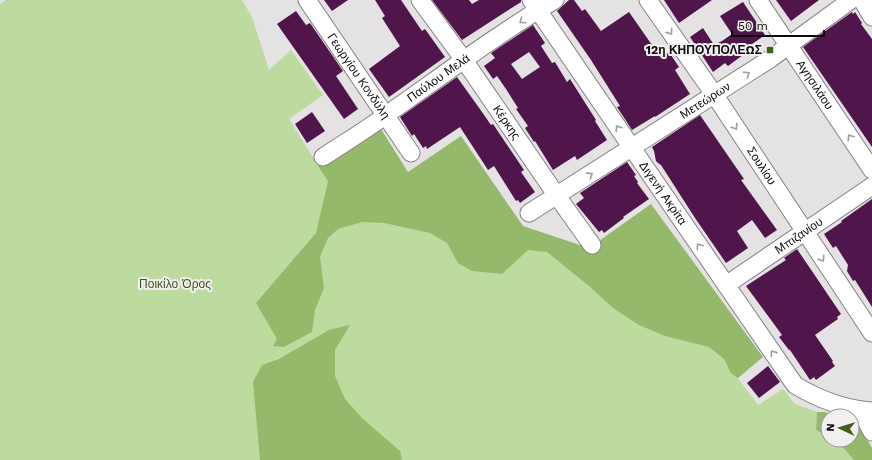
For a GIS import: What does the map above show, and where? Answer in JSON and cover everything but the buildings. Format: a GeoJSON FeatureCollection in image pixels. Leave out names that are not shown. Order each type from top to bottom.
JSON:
{"type":"FeatureCollection","features":[{"type":"Feature","properties":{"kind":"street","name":"Γεωργίου Κονδύλη"},"geometry":{"type":"LineString","coordinates":[[307,0],[410,153]]}},
{"type":"Feature","properties":{"kind":"street","name":"Κέρκης"},"geometry":{"type":"LineString","coordinates":[[420,0],[464,60],[592,245]]}},
{"type":"Feature","properties":{"kind":"street","name":"Παύλου Μελά"},"geometry":{"type":"LineString","coordinates":[[323,157],[385,116],[464,60],[534,5],[555,0]]}},
{"type":"Feature","properties":{"kind":"street","name":"Σουλίου"},"geometry":{"type":"LineString","coordinates":[[648,0],[714,94],[872,333]]}},
{"type":"Feature","properties":{"kind":"street","name":"Αγησιλάου"},"geometry":{"type":"LineString","coordinates":[[758,0],[872,170]]}},
{"type":"Feature","properties":{"kind":"street","name":"Μετεώρων"},"geometry":{"type":"LineString","coordinates":[[529,214],[770,59],[851,0]]}},
{"type":"Feature","properties":{"kind":"street"},"geometry":{"type":"LineString","coordinates":[[862,0],[872,17]]}},
{"type":"Feature","properties":{"kind":"street","name":"Διγενή Ακρίτα"},"geometry":{"type":"LineString","coordinates":[[534,5],[795,385],[820,398],[866,410]]}},
{"type":"Feature","properties":{"kind":"street","name":"Μπιζανίου"},"geometry":{"type":"LineString","coordinates":[[726,286],[872,186]]}},
{"type":"Feature","properties":{"kind":"street"},"geometry":{"type":"LineString","coordinates":[[866,410],[872,432]]}},
{"type":"Feature","properties":{"kind":"green space","name":"Ποικίλο Όρος"},"geometry":{"type":"Polygon","coordinates":[[[6,0],[242,0],[252,17],[269,70],[291,50],[323,95],[289,119],[319,167],[590,251],[651,206],[737,377],[758,405],[783,389],[795,404],[817,412],[816,430],[820,432],[820,448],[844,448],[854,460],[0,460],[0,4],[6,0]]]}},
{"type":"Feature","properties":{"kind":"green space"},"geometry":{"type":"Polygon","coordinates":[[[379,126],[408,172],[461,136],[523,226],[589,248],[651,204],[763,357],[738,378],[731,373],[724,359],[709,347],[665,336],[639,325],[613,308],[589,286],[547,252],[528,250],[502,274],[472,271],[458,263],[447,243],[430,233],[384,223],[362,222],[338,229],[328,238],[320,257],[324,288],[315,310],[312,332],[284,347],[273,346],[277,339],[256,303],[316,233],[328,181],[318,166],[379,126]]]}},
{"type":"Feature","properties":{"kind":"green space"},"geometry":{"type":"Polygon","coordinates":[[[350,325],[335,350],[335,376],[345,399],[363,419],[400,451],[402,460],[260,460],[253,382],[262,365],[279,359],[329,330],[350,325]]]}},
{"type":"Feature","properties":{"kind":"green space"},"geometry":{"type":"Polygon","coordinates":[[[817,412],[820,412],[820,432],[816,430],[817,412]]]}},
{"type":"Feature","properties":{"kind":"green space"},"geometry":{"type":"Polygon","coordinates":[[[860,426],[872,448],[872,460],[854,460],[844,448],[860,448],[860,426]]]}},
{"type":"Feature","properties":{"kind":"place","name":"12η ΚΗΠΟΥΠΟΛΕΩΣ"},"geometry":{"type":"Point","coordinates":[770,50]}}]}
